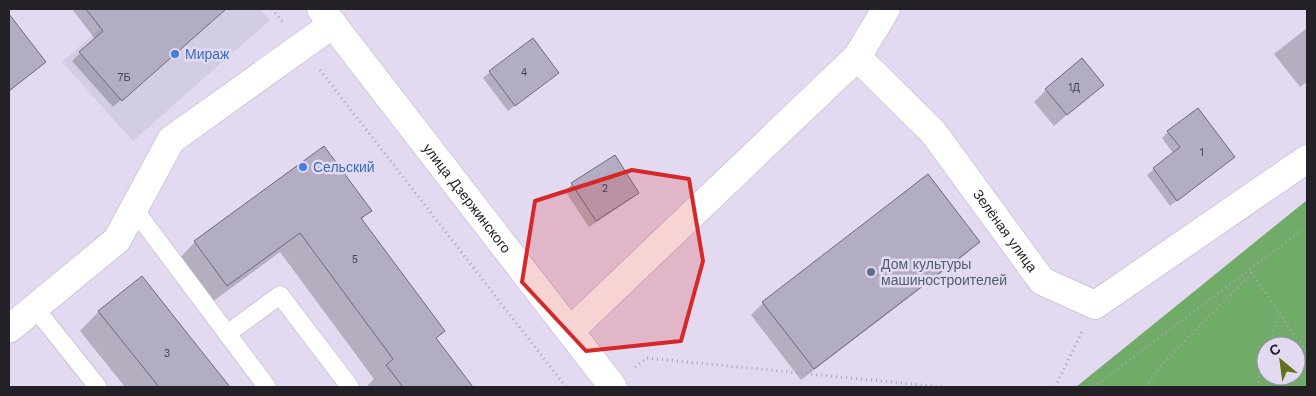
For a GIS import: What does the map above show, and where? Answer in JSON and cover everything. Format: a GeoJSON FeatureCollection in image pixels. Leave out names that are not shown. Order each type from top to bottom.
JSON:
{"type":"FeatureCollection","features":[{"type":"Feature","properties":{"kind":"street"},"geometry":{"type":"LineString","coordinates":[[570,331],[857,57],[886,9]]}},
{"type":"Feature","properties":{"kind":"street"},"geometry":{"type":"LineString","coordinates":[[9,329],[117,240],[171,140],[302,47],[327,17]]}},
{"type":"Feature","properties":{"kind":"street","name":"улица Дзержинского"},"geometry":{"type":"LineString","coordinates":[[327,17],[612,386]]}},
{"type":"Feature","properties":{"kind":"street","name":"Зелёная улица"},"geometry":{"type":"LineString","coordinates":[[857,57],[933,132],[1042,281],[1095,305]]}},
{"type":"Feature","properties":{"kind":"street"},"geometry":{"type":"LineString","coordinates":[[1095,305],[1307,159]]}},
{"type":"Feature","properties":{"kind":"lane"},"geometry":{"type":"LineString","coordinates":[[134,209],[267,387]]}},
{"type":"Feature","properties":{"kind":"lane"},"geometry":{"type":"LineString","coordinates":[[227,334],[280,295],[350,387]]}},
{"type":"Feature","properties":{"kind":"lane"},"geometry":{"type":"LineString","coordinates":[[35,308],[98,387]]}},
{"type":"Feature","properties":{"kind":"path"},"geometry":{"type":"LineString","coordinates":[[272,9],[566,387]]}},
{"type":"Feature","properties":{"kind":"path"},"geometry":{"type":"LineString","coordinates":[[1094,387],[1250,271],[1307,226]]}},
{"type":"Feature","properties":{"kind":"path"},"geometry":{"type":"LineString","coordinates":[[1250,271],[1307,353]]}},
{"type":"Feature","properties":{"kind":"path"},"geometry":{"type":"LineString","coordinates":[[1146,387],[1166,360],[1250,271]]}},
{"type":"Feature","properties":{"kind":"path"},"geometry":{"type":"LineString","coordinates":[[1054,387],[1095,305]]}},
{"type":"Feature","properties":{"kind":"path"},"geometry":{"type":"LineString","coordinates":[[1272,336],[1279,312]]}},
{"type":"Feature","properties":{"kind":"path"},"geometry":{"type":"LineString","coordinates":[[612,386],[647,358],[942,387]]}},
{"type":"Feature","properties":{"kind":"highlighted area"},"geometry":{"type":"Polygon","coordinates":[[[632,170],[689,179],[703,261],[681,341],[586,351],[522,282],[535,201],[632,170]]]}},
{"type":"Feature","properties":{"kind":"shaded area"},"geometry":{"type":"Polygon","coordinates":[[[122,9],[260,9],[270,20],[133,141],[62,62],[122,9]]]}},
{"type":"Feature","properties":{"kind":"green space"},"geometry":{"type":"Polygon","coordinates":[[[1307,200],[1307,387],[1076,387],[1307,200]]]}},
{"type":"Feature","properties":{"kind":"building"},"geometry":{"type":"Polygon","coordinates":[[[86,9],[226,9],[122,101],[79,52],[103,31],[86,9]]]}},
{"type":"Feature","properties":{"kind":"building"},"geometry":{"type":"Polygon","coordinates":[[[9,14],[46,62],[9,91],[9,14]]]}},
{"type":"Feature","properties":{"kind":"building"},"geometry":{"type":"Polygon","coordinates":[[[533,38],[559,73],[515,106],[489,71],[533,38]]]}},
{"type":"Feature","properties":{"kind":"building"},"geometry":{"type":"Polygon","coordinates":[[[1082,58],[1104,85],[1067,115],[1045,89],[1082,58]]]}},
{"type":"Feature","properties":{"kind":"building"},"geometry":{"type":"Polygon","coordinates":[[[1198,108],[1235,157],[1177,201],[1153,168],[1180,147],[1167,131],[1198,108]]]}},
{"type":"Feature","properties":{"kind":"building"},"geometry":{"type":"Polygon","coordinates":[[[324,146],[372,211],[361,218],[445,331],[436,338],[473,387],[403,387],[386,365],[393,359],[300,233],[227,286],[194,241],[324,146]]]}},
{"type":"Feature","properties":{"kind":"building"},"geometry":{"type":"Polygon","coordinates":[[[615,155],[639,193],[596,221],[571,183],[615,155]]]}},
{"type":"Feature","properties":{"kind":"building","name":"Дом культуры машиностроителей"},"geometry":{"type":"Polygon","coordinates":[[[928,174],[980,242],[814,369],[762,302],[928,174]]]}},
{"type":"Feature","properties":{"kind":"building"},"geometry":{"type":"Polygon","coordinates":[[[142,276],[230,387],[159,387],[98,311],[142,276]]]}},
{"type":"Feature","properties":{"kind":"place","name":"Мираж"},"geometry":{"type":"Point","coordinates":[175,54]}},
{"type":"Feature","properties":{"kind":"place","name":"Сельский"},"geometry":{"type":"Point","coordinates":[303,167]}},
{"type":"Feature","properties":{"kind":"place","name":"Дом культуры машиностроителей"},"geometry":{"type":"Point","coordinates":[871,272]}}]}
